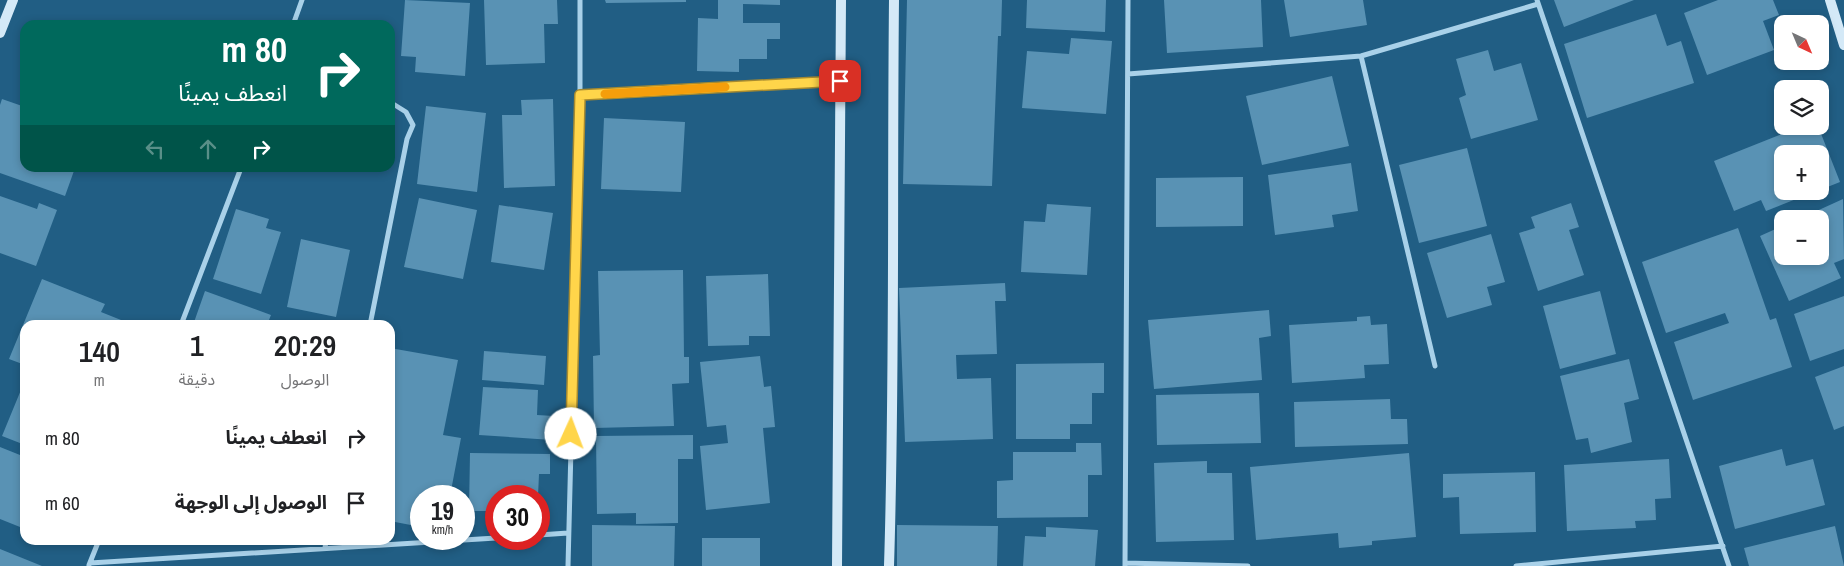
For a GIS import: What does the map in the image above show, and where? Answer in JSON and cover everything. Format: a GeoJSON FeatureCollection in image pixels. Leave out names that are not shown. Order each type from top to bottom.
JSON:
{"type":"FeatureCollection","features":[{"type":"Feature","properties":{"kind":"street"},"geometry":{"type":"LineString","coordinates":[[0,33],[12,0]]}},
{"type":"Feature","properties":{"kind":"street"},"geometry":{"type":"LineString","coordinates":[[295,20],[302,0]]}},
{"type":"Feature","properties":{"kind":"street"},"geometry":{"type":"LineString","coordinates":[[568,566],[580,95],[580,0]]}},
{"type":"Feature","properties":{"kind":"street"},"geometry":{"type":"LineString","coordinates":[[836,566],[840,0]]}},
{"type":"Feature","properties":{"kind":"street"},"geometry":{"type":"LineString","coordinates":[[889,566],[894,281],[894,0]]}},
{"type":"Feature","properties":{"kind":"street"},"geometry":{"type":"LineString","coordinates":[[1128,0],[1125,564],[1248,566]]}},
{"type":"Feature","properties":{"kind":"street"},"geometry":{"type":"LineString","coordinates":[[1830,0],[1844,45]]}},
{"type":"Feature","properties":{"kind":"street"},"geometry":{"type":"LineString","coordinates":[[1128,74],[1362,56],[1537,2],[1729,566]]}},
{"type":"Feature","properties":{"kind":"street"},"geometry":{"type":"LineString","coordinates":[[1362,56],[1435,366]]}},
{"type":"Feature","properties":{"kind":"street"},"geometry":{"type":"LineString","coordinates":[[580,95],[840,81]]}},
{"type":"Feature","properties":{"kind":"street"},"geometry":{"type":"LineString","coordinates":[[371,320],[407,139],[413,125],[406,112],[395,105]]}},
{"type":"Feature","properties":{"kind":"street"},"geometry":{"type":"LineString","coordinates":[[182,320],[238,172]]}},
{"type":"Feature","properties":{"kind":"street"},"geometry":{"type":"LineString","coordinates":[[550,534],[568,533]]}},
{"type":"Feature","properties":{"kind":"street"},"geometry":{"type":"LineString","coordinates":[[395,544],[485,539]]}},
{"type":"Feature","properties":{"kind":"street"},"geometry":{"type":"LineString","coordinates":[[97,545],[89,565],[376,545]]}},
{"type":"Feature","properties":{"kind":"street"},"geometry":{"type":"LineString","coordinates":[[1516,566],[1723,546]]}},
{"type":"Feature","properties":{"kind":"building"},"geometry":{"type":"Polygon","coordinates":[[[405,0],[470,3],[465,76],[415,72],[416,57],[401,56],[405,0]]]}},
{"type":"Feature","properties":{"kind":"building"},"geometry":{"type":"Polygon","coordinates":[[[484,0],[557,0],[558,24],[544,24],[545,63],[486,65],[484,0]]]}},
{"type":"Feature","properties":{"kind":"building"},"geometry":{"type":"Polygon","coordinates":[[[605,0],[686,0],[686,2],[606,3],[605,0]]]}},
{"type":"Feature","properties":{"kind":"building"},"geometry":{"type":"Polygon","coordinates":[[[718,0],[780,0],[780,5],[743,4],[743,23],[780,23],[780,39],[767,39],[767,59],[739,59],[739,72],[697,71],[698,18],[718,19],[718,0]]]}},
{"type":"Feature","properties":{"kind":"building"},"geometry":{"type":"Polygon","coordinates":[[[907,0],[1002,0],[1001,36],[998,36],[992,186],[903,184],[907,0]]]}},
{"type":"Feature","properties":{"kind":"building"},"geometry":{"type":"Polygon","coordinates":[[[1027,0],[1106,0],[1105,32],[1026,28],[1027,0]]]}},
{"type":"Feature","properties":{"kind":"building"},"geometry":{"type":"Polygon","coordinates":[[[1164,0],[1261,0],[1263,47],[1167,53],[1164,0]]]}},
{"type":"Feature","properties":{"kind":"building"},"geometry":{"type":"Polygon","coordinates":[[[1284,0],[1363,0],[1367,25],[1290,37],[1284,0]]]}},
{"type":"Feature","properties":{"kind":"building"},"geometry":{"type":"Polygon","coordinates":[[[1554,0],[1634,0],[1564,27],[1554,0]]]}},
{"type":"Feature","properties":{"kind":"building"},"geometry":{"type":"Polygon","coordinates":[[[1718,0],[1773,0],[1779,15],[1774,15],[1774,17],[1763,21],[1774,50],[1707,75],[1684,13],[1718,0]]]}},
{"type":"Feature","properties":{"kind":"building"},"geometry":{"type":"Polygon","coordinates":[[[1656,14],[1667,46],[1681,41],[1694,83],[1587,118],[1564,44],[1656,14]]]}},
{"type":"Feature","properties":{"kind":"building"},"geometry":{"type":"Polygon","coordinates":[[[1071,38],[1112,41],[1106,114],[1022,108],[1027,51],[1069,54],[1071,38]]]}},
{"type":"Feature","properties":{"kind":"building"},"geometry":{"type":"Polygon","coordinates":[[[1488,50],[1494,71],[1521,63],[1538,120],[1471,139],[1459,98],[1466,95],[1456,59],[1488,50]]]}},
{"type":"Feature","properties":{"kind":"building"},"geometry":{"type":"Polygon","coordinates":[[[1332,76],[1349,146],[1262,165],[1246,96],[1332,76]]]}},
{"type":"Feature","properties":{"kind":"building"},"geometry":{"type":"Polygon","coordinates":[[[2,99],[20,105],[20,172],[74,172],[65,196],[0,173],[0,105],[2,99]]]}},
{"type":"Feature","properties":{"kind":"building"},"geometry":{"type":"Polygon","coordinates":[[[553,99],[555,186],[504,188],[502,115],[522,115],[521,100],[553,99]]]}},
{"type":"Feature","properties":{"kind":"building"},"geometry":{"type":"Polygon","coordinates":[[[426,106],[486,113],[477,192],[417,184],[426,106]]]}},
{"type":"Feature","properties":{"kind":"building"},"geometry":{"type":"Polygon","coordinates":[[[604,118],[685,122],[681,192],[601,189],[604,118]]]}},
{"type":"Feature","properties":{"kind":"building"},"geometry":{"type":"Polygon","coordinates":[[[1779,135],[1822,135],[1825,145],[1774,145],[1774,200],[1794,200],[1766,211],[1761,200],[1734,211],[1714,161],[1779,135]]]}},
{"type":"Feature","properties":{"kind":"building"},"geometry":{"type":"Polygon","coordinates":[[[1467,148],[1487,226],[1419,243],[1399,165],[1467,148]]]}},
{"type":"Feature","properties":{"kind":"building"},"geometry":{"type":"Polygon","coordinates":[[[1829,154],[1840,182],[1829,186],[1829,154]]]}},
{"type":"Feature","properties":{"kind":"building"},"geometry":{"type":"Polygon","coordinates":[[[1351,163],[1358,211],[1332,215],[1334,227],[1275,235],[1268,175],[1351,163]]]}},
{"type":"Feature","properties":{"kind":"building"},"geometry":{"type":"Polygon","coordinates":[[[1243,177],[1243,226],[1156,227],[1156,178],[1243,177]]]}},
{"type":"Feature","properties":{"kind":"building"},"geometry":{"type":"Polygon","coordinates":[[[0,196],[37,209],[39,203],[57,210],[36,266],[0,253],[0,196]]]}},
{"type":"Feature","properties":{"kind":"building"},"geometry":{"type":"Polygon","coordinates":[[[419,198],[477,210],[463,279],[404,267],[419,198]]]}},
{"type":"Feature","properties":{"kind":"building"},"geometry":{"type":"Polygon","coordinates":[[[1843,199],[1844,259],[1834,263],[1841,278],[1789,301],[1760,236],[1774,230],[1774,265],[1829,265],[1829,210],[1819,210],[1843,199]]]}},
{"type":"Feature","properties":{"kind":"building"},"geometry":{"type":"Polygon","coordinates":[[[1571,203],[1579,227],[1569,230],[1584,275],[1538,291],[1519,233],[1535,228],[1531,217],[1571,203]]]}},
{"type":"Feature","properties":{"kind":"building"},"geometry":{"type":"Polygon","coordinates":[[[1047,204],[1091,207],[1087,275],[1021,272],[1024,221],[1045,222],[1047,204]]]}},
{"type":"Feature","properties":{"kind":"building"},"geometry":{"type":"Polygon","coordinates":[[[499,205],[553,213],[544,270],[491,262],[499,205]]]}},
{"type":"Feature","properties":{"kind":"building"},"geometry":{"type":"Polygon","coordinates":[[[236,209],[269,219],[266,228],[281,232],[261,294],[213,279],[236,209]]]}},
{"type":"Feature","properties":{"kind":"building"},"geometry":{"type":"Polygon","coordinates":[[[1738,228],[1770,320],[1776,318],[1792,367],[1693,400],[1674,342],[1729,323],[1725,313],[1666,333],[1642,262],[1738,228]]]}},
{"type":"Feature","properties":{"kind":"building"},"geometry":{"type":"Polygon","coordinates":[[[1491,234],[1505,282],[1487,287],[1492,305],[1447,318],[1427,253],[1491,234]]]}},
{"type":"Feature","properties":{"kind":"building"},"geometry":{"type":"Polygon","coordinates":[[[301,239],[350,250],[336,317],[287,307],[301,239]]]}},
{"type":"Feature","properties":{"kind":"building"},"geometry":{"type":"Polygon","coordinates":[[[683,270],[684,357],[689,357],[689,383],[672,384],[674,426],[594,428],[593,356],[600,355],[598,271],[683,270]]]}},
{"type":"Feature","properties":{"kind":"building"},"geometry":{"type":"Polygon","coordinates":[[[768,274],[770,336],[749,336],[749,345],[708,346],[706,276],[768,274]]]}},
{"type":"Feature","properties":{"kind":"building"},"geometry":{"type":"Polygon","coordinates":[[[42,279],[105,304],[101,312],[121,320],[25,320],[42,279]]]}},
{"type":"Feature","properties":{"kind":"building"},"geometry":{"type":"Polygon","coordinates":[[[1005,283],[1006,301],[995,301],[997,354],[956,355],[957,379],[991,378],[993,439],[905,442],[899,288],[1005,283]]]}},
{"type":"Feature","properties":{"kind":"building"},"geometry":{"type":"Polygon","coordinates":[[[205,291],[271,315],[269,320],[195,320],[205,291]]]}},
{"type":"Feature","properties":{"kind":"building"},"geometry":{"type":"Polygon","coordinates":[[[1600,291],[1616,354],[1560,369],[1543,306],[1600,291]]]}},
{"type":"Feature","properties":{"kind":"building"},"geometry":{"type":"Polygon","coordinates":[[[1844,296],[1844,349],[1810,361],[1794,314],[1844,296]]]}},
{"type":"Feature","properties":{"kind":"building"},"geometry":{"type":"Polygon","coordinates":[[[1269,310],[1271,336],[1259,338],[1262,380],[1154,389],[1148,320],[1269,310]]]}},
{"type":"Feature","properties":{"kind":"building"},"geometry":{"type":"Polygon","coordinates":[[[1370,316],[1371,325],[1387,324],[1389,364],[1364,365],[1365,378],[1292,383],[1289,325],[1357,321],[1357,317],[1370,316]]]}},
{"type":"Feature","properties":{"kind":"building"},"geometry":{"type":"Polygon","coordinates":[[[20,332],[20,363],[9,359],[20,332]]]}},
{"type":"Feature","properties":{"kind":"building"},"geometry":{"type":"Polygon","coordinates":[[[395,349],[458,360],[443,435],[461,438],[452,485],[410,485],[410,525],[395,522],[395,349]]]}},
{"type":"Feature","properties":{"kind":"building"},"geometry":{"type":"Polygon","coordinates":[[[484,351],[546,356],[544,385],[482,380],[484,351]]]}},
{"type":"Feature","properties":{"kind":"building"},"geometry":{"type":"Polygon","coordinates":[[[760,356],[764,387],[771,386],[775,427],[763,428],[770,503],[706,510],[700,446],[728,443],[726,425],[707,427],[700,362],[760,356]]]}},
{"type":"Feature","properties":{"kind":"building"},"geometry":{"type":"Polygon","coordinates":[[[1629,359],[1639,399],[1624,403],[1632,442],[1591,453],[1588,438],[1576,440],[1560,376],[1629,359]]]}},
{"type":"Feature","properties":{"kind":"building"},"geometry":{"type":"Polygon","coordinates":[[[1104,363],[1104,393],[1092,393],[1092,424],[1070,424],[1070,439],[1016,439],[1016,364],[1104,363]]]}},
{"type":"Feature","properties":{"kind":"building"},"geometry":{"type":"Polygon","coordinates":[[[1844,366],[1844,426],[1834,430],[1815,377],[1844,366]]]}},
{"type":"Feature","properties":{"kind":"building"},"geometry":{"type":"Polygon","coordinates":[[[483,387],[538,390],[537,415],[554,416],[552,440],[479,435],[483,387]]]}},
{"type":"Feature","properties":{"kind":"building"},"geometry":{"type":"Polygon","coordinates":[[[20,392],[20,443],[2,436],[20,392]]]}},
{"type":"Feature","properties":{"kind":"building"},"geometry":{"type":"Polygon","coordinates":[[[1259,393],[1261,443],[1157,445],[1156,395],[1259,393]]]}},
{"type":"Feature","properties":{"kind":"building"},"geometry":{"type":"Polygon","coordinates":[[[1390,399],[1391,419],[1407,419],[1408,444],[1295,447],[1294,402],[1390,399]]]}},
{"type":"Feature","properties":{"kind":"building"},"geometry":{"type":"Polygon","coordinates":[[[693,435],[693,459],[678,459],[678,523],[636,524],[636,513],[597,514],[596,436],[693,435]]]}},
{"type":"Feature","properties":{"kind":"building"},"geometry":{"type":"Polygon","coordinates":[[[1076,443],[1101,443],[1102,475],[1088,475],[1088,517],[997,518],[997,481],[1013,480],[1013,452],[1076,452],[1076,443]]]}},
{"type":"Feature","properties":{"kind":"building"},"geometry":{"type":"Polygon","coordinates":[[[0,447],[20,455],[20,527],[0,519],[0,447]]]}},
{"type":"Feature","properties":{"kind":"building"},"geometry":{"type":"Polygon","coordinates":[[[1782,449],[1786,466],[1813,459],[1825,505],[1735,529],[1719,466],[1782,449]]]}},
{"type":"Feature","properties":{"kind":"building"},"geometry":{"type":"Polygon","coordinates":[[[470,453],[550,454],[550,474],[539,474],[538,485],[485,485],[485,511],[475,511],[475,485],[469,485],[470,453]]]}},
{"type":"Feature","properties":{"kind":"building"},"geometry":{"type":"Polygon","coordinates":[[[1409,453],[1416,537],[1372,541],[1372,545],[1339,548],[1338,533],[1256,540],[1250,467],[1409,453]]]}},
{"type":"Feature","properties":{"kind":"building"},"geometry":{"type":"Polygon","coordinates":[[[1669,459],[1671,498],[1655,499],[1656,520],[1635,521],[1636,528],[1567,531],[1564,465],[1669,459]]]}},
{"type":"Feature","properties":{"kind":"building"},"geometry":{"type":"Polygon","coordinates":[[[1207,461],[1207,473],[1232,473],[1234,540],[1156,542],[1154,463],[1207,461]]]}},
{"type":"Feature","properties":{"kind":"building"},"geometry":{"type":"Polygon","coordinates":[[[1535,472],[1536,532],[1460,534],[1459,497],[1443,498],[1443,474],[1535,472]]]}},
{"type":"Feature","properties":{"kind":"building"},"geometry":{"type":"Polygon","coordinates":[[[592,525],[675,526],[674,566],[592,566],[592,525]]]}},
{"type":"Feature","properties":{"kind":"building"},"geometry":{"type":"Polygon","coordinates":[[[897,525],[998,526],[997,566],[897,566],[897,525]]]}},
{"type":"Feature","properties":{"kind":"building"},"geometry":{"type":"Polygon","coordinates":[[[1835,526],[1844,566],[1749,566],[1744,548],[1835,526]]]}},
{"type":"Feature","properties":{"kind":"building"},"geometry":{"type":"Polygon","coordinates":[[[1046,527],[1098,530],[1095,566],[1023,566],[1025,536],[1046,537],[1046,527]]]}},
{"type":"Feature","properties":{"kind":"building"},"geometry":{"type":"Polygon","coordinates":[[[702,538],[760,538],[760,566],[702,566],[702,538]]]}},
{"type":"Feature","properties":{"kind":"building"},"geometry":{"type":"Polygon","coordinates":[[[0,549],[42,566],[0,566],[0,549]]]}},
{"type":"Feature","properties":{"kind":"slow traffic"},"geometry":{"type":"LineString","coordinates":[[605,94],[725,87]]}},
{"type":"Feature","properties":{"kind":"route"},"geometry":{"type":"LineString","coordinates":[[571,434],[580,95],[840,81]]}}]}
